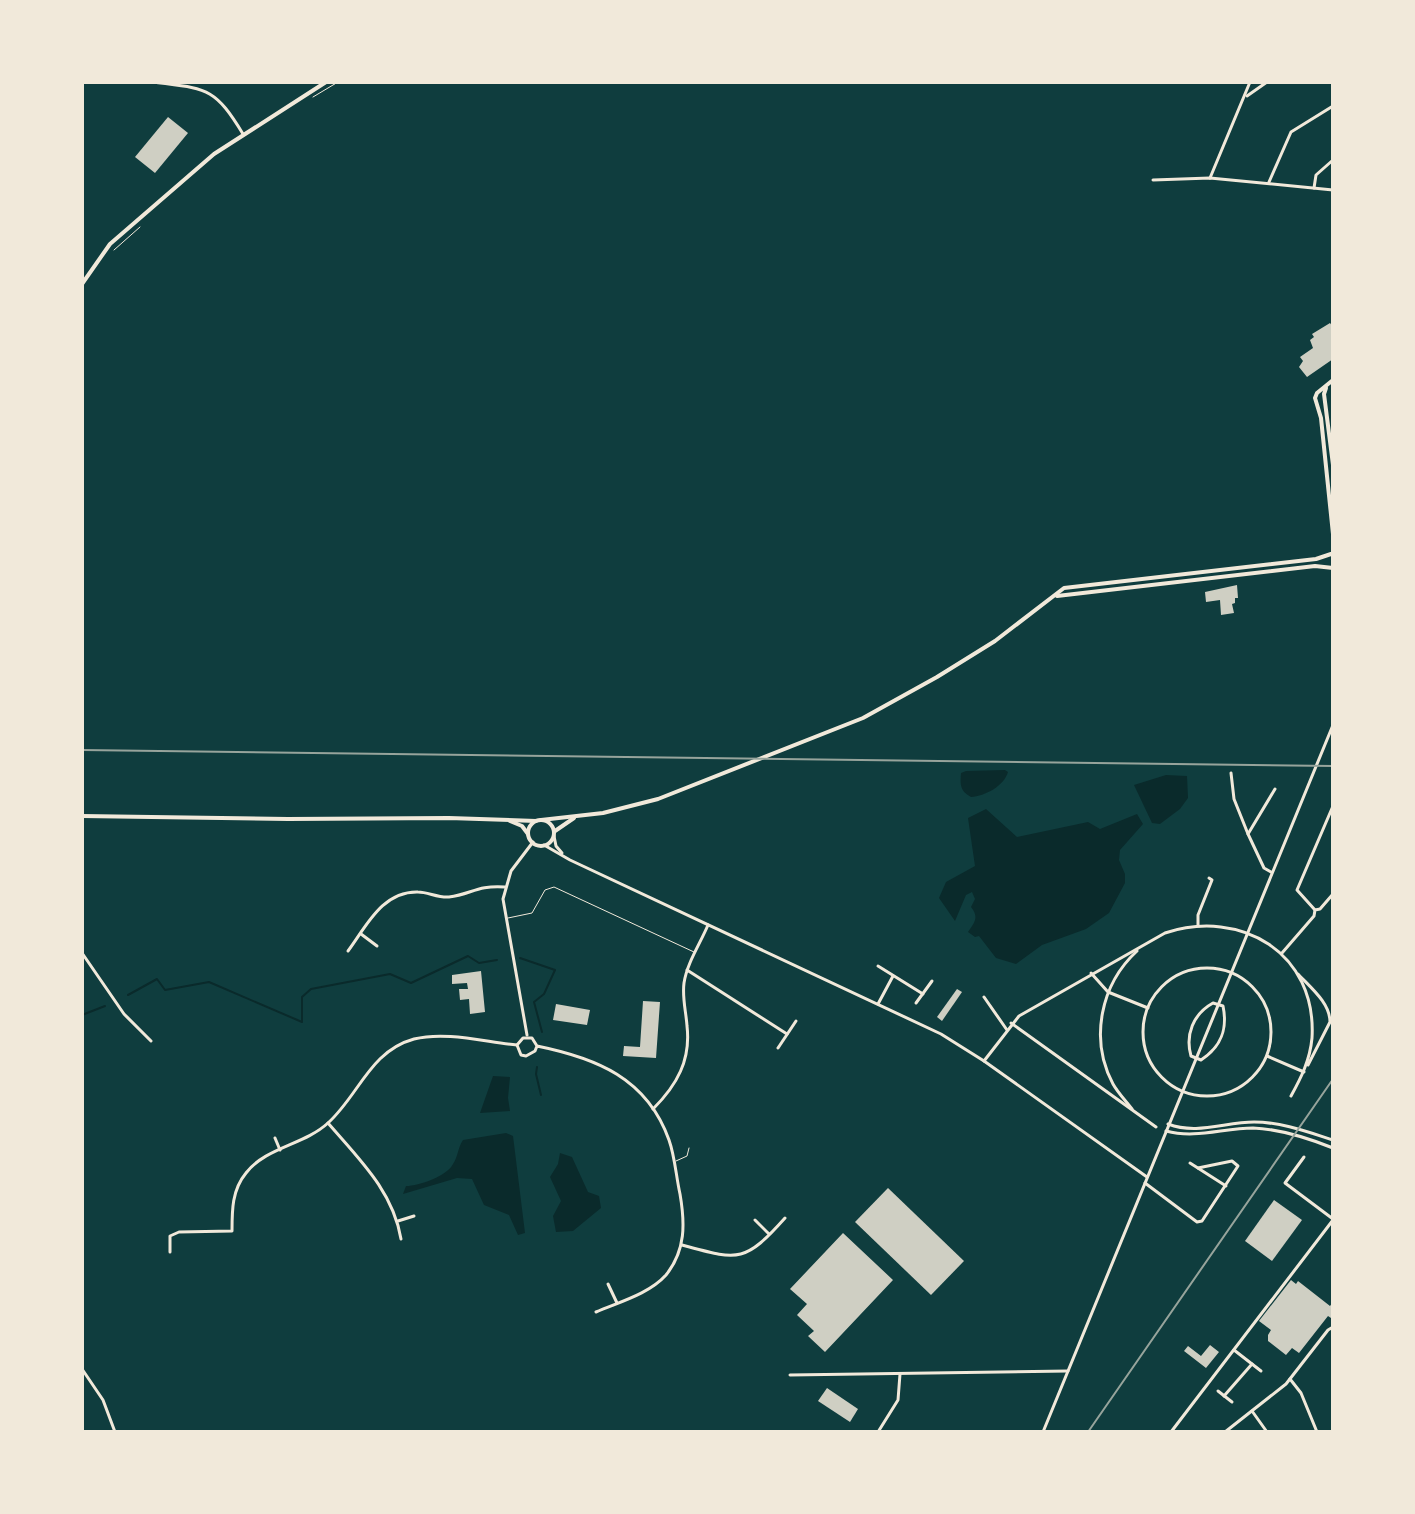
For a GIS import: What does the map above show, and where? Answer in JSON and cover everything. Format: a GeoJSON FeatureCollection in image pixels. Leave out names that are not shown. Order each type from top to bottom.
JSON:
{"type":"FeatureCollection","features":[{"type":"Feature","properties":{"kind":"main road"},"geometry":{"type":"LineString","coordinates":[[82,284],[110,244],[214,154],[326,82]]}},
{"type":"Feature","properties":{"kind":"main road"},"geometry":{"type":"LineString","coordinates":[[1333,380],[1315,398],[1321,418],[1333,534]]}},
{"type":"Feature","properties":{"kind":"main road"},"geometry":{"type":"LineString","coordinates":[[1326,385],[1324,394],[1333,465]]}},
{"type":"Feature","properties":{"kind":"main road"},"geometry":{"type":"LineString","coordinates":[[82,816],[504,820],[576,817],[658,799],[863,718],[995,641],[1064,588],[1315,566],[1333,568],[1330,560],[1332,552]]}},
{"type":"Feature","properties":{"kind":"main road"},"geometry":{"type":"LineString","coordinates":[[1054,596],[1316,559],[1332,552]]}},
{"type":"Feature","properties":{"kind":"main road"},"geometry":{"type":"LineString","coordinates":[[504,820],[522,826],[533,842],[544,845],[576,817]]}},
{"type":"Feature","properties":{"kind":"main road"},"geometry":{"type":"LineString","coordinates":[[538,820],[550,823],[554,834]]}},
{"type":"Feature","properties":{"kind":"main road"},"geometry":{"type":"LineString","coordinates":[[529,836],[530,827],[538,820]]}},
{"type":"Feature","properties":{"kind":"street"},"geometry":{"type":"LineString","coordinates":[[153,82],[208,91],[225,106],[243,134]]}},
{"type":"Feature","properties":{"kind":"street"},"geometry":{"type":"LineString","coordinates":[[1210,178],[1250,82]]}},
{"type":"Feature","properties":{"kind":"street"},"geometry":{"type":"LineString","coordinates":[[1244,97],[1267,82]]}},
{"type":"Feature","properties":{"kind":"street"},"geometry":{"type":"LineString","coordinates":[[1269,184],[1291,132],[1333,106]]}},
{"type":"Feature","properties":{"kind":"street"},"geometry":{"type":"LineString","coordinates":[[1314,188],[1316,175],[1333,160]]}},
{"type":"Feature","properties":{"kind":"street"},"geometry":{"type":"LineString","coordinates":[[1153,180],[1210,178],[1333,190]]}},
{"type":"Feature","properties":{"kind":"street"},"geometry":{"type":"LineString","coordinates":[[1043,1432],[1333,725]]}},
{"type":"Feature","properties":{"kind":"street"},"geometry":{"type":"LineString","coordinates":[[1231,773],[1234,799],[1248,834],[1264,868],[1271,872]]}},
{"type":"Feature","properties":{"kind":"street"},"geometry":{"type":"LineString","coordinates":[[1248,834],[1275,789]]}},
{"type":"Feature","properties":{"kind":"street"},"geometry":{"type":"LineString","coordinates":[[1315,910],[1297,890],[1333,806]]}},
{"type":"Feature","properties":{"kind":"street"},"geometry":{"type":"LineString","coordinates":[[554,834],[556,846],[564,857]]}},
{"type":"Feature","properties":{"kind":"street"},"geometry":{"type":"LineString","coordinates":[[533,842],[511,871],[505,887],[505,918],[527,1037],[537,1046],[574,1053],[610,1068],[634,1087],[653,1109],[669,1140],[684,1217],[682,1245],[663,1278],[596,1312]]}},
{"type":"Feature","properties":{"kind":"street"},"geometry":{"type":"LineString","coordinates":[[544,845],[941,1034],[1147,1177]]}},
{"type":"Feature","properties":{"kind":"street"},"geometry":{"type":"LineString","coordinates":[[1198,925],[1198,915],[1212,880],[1209,878]]}},
{"type":"Feature","properties":{"kind":"street"},"geometry":{"type":"LineString","coordinates":[[348,951],[379,908],[397,896],[416,892],[445,897],[485,886],[505,887]]}},
{"type":"Feature","properties":{"kind":"street"},"geometry":{"type":"LineString","coordinates":[[1315,910],[1320,909],[1333,894]]}},
{"type":"Feature","properties":{"kind":"street"},"geometry":{"type":"LineString","coordinates":[[1281,954],[1314,916],[1315,910]]}},
{"type":"Feature","properties":{"kind":"street"},"geometry":{"type":"LineString","coordinates":[[653,1109],[674,1085],[686,1058],[688,1032],[683,996],[687,970],[708,925]]}},
{"type":"Feature","properties":{"kind":"street"},"geometry":{"type":"LineString","coordinates":[[984,1061],[1019,1016],[1091,973],[1165,933],[1198,925],[1228,926],[1269,943],[1327,1007],[1331,1016],[1291,1096]]}},
{"type":"Feature","properties":{"kind":"street"},"geometry":{"type":"LineString","coordinates":[[361,934],[377,946]]}},
{"type":"Feature","properties":{"kind":"street"},"geometry":{"type":"LineString","coordinates":[[1132,1109],[1113,1085],[1101,1051],[1100,1032],[1108,992],[1127,960],[1143,945]]}},
{"type":"Feature","properties":{"kind":"street"},"geometry":{"type":"LineString","coordinates":[[82,953],[124,1014],[151,1041]]}},
{"type":"Feature","properties":{"kind":"street"},"geometry":{"type":"LineString","coordinates":[[878,966],[923,994]]}},
{"type":"Feature","properties":{"kind":"street"},"geometry":{"type":"LineString","coordinates":[[1292,967],[1304,991],[1311,1017],[1312,1040],[1304,1072]]}},
{"type":"Feature","properties":{"kind":"street"},"geometry":{"type":"LineString","coordinates":[[1207,968],[1230,973],[1248,982],[1265,1005],[1271,1033],[1267,1056],[1257,1072],[1235,1090],[1206,1097],[1182,1091],[1166,1081],[1148,1058],[1143,1029],[1148,1008],[1161,987],[1183,972],[1207,968]]}},
{"type":"Feature","properties":{"kind":"street"},"geometry":{"type":"LineString","coordinates":[[687,970],[787,1034]]}},
{"type":"Feature","properties":{"kind":"street"},"geometry":{"type":"LineString","coordinates":[[1091,973],[1108,992],[1148,1008]]}},
{"type":"Feature","properties":{"kind":"street"},"geometry":{"type":"LineString","coordinates":[[878,1004],[893,974]]}},
{"type":"Feature","properties":{"kind":"street"},"geometry":{"type":"LineString","coordinates":[[916,1003],[932,981]]}},
{"type":"Feature","properties":{"kind":"street"},"geometry":{"type":"LineString","coordinates":[[983,996],[1007,1030]]}},
{"type":"Feature","properties":{"kind":"street"},"geometry":{"type":"LineString","coordinates":[[1218,1003],[1223,1006],[1224,1033],[1211,1054],[1201,1060],[1195,1059],[1189,1049],[1192,1025],[1207,1006],[1218,1003]]}},
{"type":"Feature","properties":{"kind":"street"},"geometry":{"type":"LineString","coordinates":[[778,1048],[796,1021]]}},
{"type":"Feature","properties":{"kind":"street"},"geometry":{"type":"LineString","coordinates":[[1011,1023],[1156,1127]]}},
{"type":"Feature","properties":{"kind":"street"},"geometry":{"type":"LineString","coordinates":[[170,1252],[170,1236],[179,1232],[232,1231],[236,1188],[246,1172],[259,1160],[306,1138],[328,1123],[345,1105],[370,1067],[392,1049],[414,1039],[440,1036],[517,1045]]}},
{"type":"Feature","properties":{"kind":"street"},"geometry":{"type":"LineString","coordinates":[[517,1045],[527,1037]]}},
{"type":"Feature","properties":{"kind":"street"},"geometry":{"type":"LineString","coordinates":[[517,1045],[521,1055],[526,1056],[532,1055],[537,1046]]}},
{"type":"Feature","properties":{"kind":"street"},"geometry":{"type":"LineString","coordinates":[[1267,1056],[1304,1072]]}},
{"type":"Feature","properties":{"kind":"street"},"geometry":{"type":"LineString","coordinates":[[1106,1091],[1113,1085]]}},
{"type":"Feature","properties":{"kind":"street"},"geometry":{"type":"LineString","coordinates":[[1168,1124],[1191,1129],[1253,1122],[1284,1126],[1333,1140]]}},
{"type":"Feature","properties":{"kind":"street"},"geometry":{"type":"LineString","coordinates":[[328,1123],[381,1185],[398,1221],[401,1239]]}},
{"type":"Feature","properties":{"kind":"street"},"geometry":{"type":"LineString","coordinates":[[1166,1131],[1189,1136],[1252,1128],[1281,1131],[1333,1148]]}},
{"type":"Feature","properties":{"kind":"street"},"geometry":{"type":"LineString","coordinates":[[275,1138],[280,1150]]}},
{"type":"Feature","properties":{"kind":"street"},"geometry":{"type":"LineString","coordinates":[[1171,1432],[1333,1220],[1285,1183],[1304,1157]]}},
{"type":"Feature","properties":{"kind":"street"},"geometry":{"type":"LineString","coordinates":[[1145,1183],[1197,1222],[1202,1221],[1238,1166],[1235,1162],[1198,1168]]}},
{"type":"Feature","properties":{"kind":"street"},"geometry":{"type":"LineString","coordinates":[[1190,1163],[1226,1186]]}},
{"type":"Feature","properties":{"kind":"street"},"geometry":{"type":"LineString","coordinates":[[398,1221],[414,1216]]}},
{"type":"Feature","properties":{"kind":"street"},"geometry":{"type":"LineString","coordinates":[[682,1245],[719,1255],[739,1255],[758,1247],[785,1218]]}},
{"type":"Feature","properties":{"kind":"street"},"geometry":{"type":"LineString","coordinates":[[755,1220],[770,1235]]}},
{"type":"Feature","properties":{"kind":"street"},"geometry":{"type":"LineString","coordinates":[[608,1284],[617,1303]]}},
{"type":"Feature","properties":{"kind":"street"},"geometry":{"type":"LineString","coordinates":[[1225,1432],[1290,1379],[1331,1328]]}},
{"type":"Feature","properties":{"kind":"street"},"geometry":{"type":"LineString","coordinates":[[1234,1350],[1261,1371]]}},
{"type":"Feature","properties":{"kind":"street"},"geometry":{"type":"LineString","coordinates":[[1224,1396],[1252,1364]]}},
{"type":"Feature","properties":{"kind":"street"},"geometry":{"type":"LineString","coordinates":[[82,1369],[103,1400],[115,1432]]}},
{"type":"Feature","properties":{"kind":"street"},"geometry":{"type":"LineString","coordinates":[[790,1375],[1068,1371]]}},
{"type":"Feature","properties":{"kind":"street"},"geometry":{"type":"LineString","coordinates":[[878,1432],[898,1400],[900,1373]]}},
{"type":"Feature","properties":{"kind":"street"},"geometry":{"type":"LineString","coordinates":[[1290,1379],[1301,1393],[1317,1432]]}},
{"type":"Feature","properties":{"kind":"street"},"geometry":{"type":"LineString","coordinates":[[1218,1391],[1232,1402]]}},
{"type":"Feature","properties":{"kind":"street"},"geometry":{"type":"LineString","coordinates":[[1252,1411],[1267,1432]]}},
{"type":"Feature","properties":{"kind":"lane"},"geometry":{"type":"LineString","coordinates":[[505,918],[532,913],[545,890],[554,887],[695,953]]}},
{"type":"Feature","properties":{"kind":"lane"},"geometry":{"type":"LineString","coordinates":[[674,1161],[687,1156],[689,1148]]}},
{"type":"Feature","properties":{"kind":"path"},"geometry":{"type":"LineString","coordinates":[[313,98],[338,82]]}},
{"type":"Feature","properties":{"kind":"path"},"geometry":{"type":"LineString","coordinates":[[124,241],[142,224]]}},
{"type":"Feature","properties":{"kind":"water"},"geometry":{"type":"Polygon","coordinates":[[[966,771],[1008,772],[1002,782],[982,795],[971,797],[962,787],[961,773],[966,771]]]}},
{"type":"Feature","properties":{"kind":"water"},"geometry":{"type":"Polygon","coordinates":[[[1166,775],[1187,776],[1188,798],[1180,809],[1160,824],[1152,823],[1134,785],[1166,775]]]}},
{"type":"Feature","properties":{"kind":"water"},"geometry":{"type":"Polygon","coordinates":[[[986,809],[1017,837],[1088,822],[1100,829],[1137,814],[1143,824],[1120,850],[1119,860],[1125,883],[1109,913],[1086,929],[1042,945],[1016,964],[996,958],[979,936],[968,932],[975,917],[971,907],[975,899],[972,892],[966,895],[955,921],[939,898],[946,882],[975,866],[968,818],[986,809]]]}},
{"type":"Feature","properties":{"kind":"water"},"geometry":{"type":"Polygon","coordinates":[[[493,1076],[510,1077],[510,1111],[480,1113],[493,1076]]]}},
{"type":"Feature","properties":{"kind":"water"},"geometry":{"type":"Polygon","coordinates":[[[506,1133],[513,1136],[525,1233],[518,1235],[509,1215],[484,1205],[472,1179],[457,1178],[403,1194],[406,1186],[432,1180],[450,1168],[463,1140],[506,1133]]]}},
{"type":"Feature","properties":{"kind":"water"},"geometry":{"type":"Polygon","coordinates":[[[560,1153],[572,1157],[588,1192],[599,1196],[601,1208],[573,1231],[556,1232],[553,1216],[561,1201],[550,1177],[560,1153]]]}},
{"type":"Feature","properties":{"kind":"building"},"geometry":{"type":"Polygon","coordinates":[[[168,117],[188,133],[155,173],[135,157],[168,117]]]}},
{"type":"Feature","properties":{"kind":"building"},"geometry":{"type":"Polygon","coordinates":[[[1330,323],[1333,327],[1333,359],[1307,377],[1299,367],[1303,361],[1300,357],[1313,348],[1310,340],[1314,337],[1312,334],[1330,323]]]}},
{"type":"Feature","properties":{"kind":"building"},"geometry":{"type":"Polygon","coordinates":[[[1237,585],[1238,598],[1232,604],[1234,613],[1221,615],[1220,600],[1206,602],[1205,592],[1237,585]]]}},
{"type":"Feature","properties":{"kind":"building"},"geometry":{"type":"Polygon","coordinates":[[[481,971],[485,1012],[470,1014],[469,999],[460,1000],[459,989],[468,989],[467,983],[452,984],[452,975],[481,971]]]}},
{"type":"Feature","properties":{"kind":"building"},"geometry":{"type":"Polygon","coordinates":[[[957,989],[962,992],[942,1021],[937,1017],[957,989]]]}},
{"type":"Feature","properties":{"kind":"building"},"geometry":{"type":"Polygon","coordinates":[[[643,1001],[660,1002],[656,1058],[623,1056],[624,1046],[640,1047],[643,1001]]]}},
{"type":"Feature","properties":{"kind":"building"},"geometry":{"type":"Polygon","coordinates":[[[556,1004],[590,1010],[587,1025],[553,1020],[556,1004]]]}},
{"type":"Feature","properties":{"kind":"building"},"geometry":{"type":"Polygon","coordinates":[[[888,1188],[964,1261],[931,1295],[855,1222],[888,1188]]]}},
{"type":"Feature","properties":{"kind":"building"},"geometry":{"type":"Polygon","coordinates":[[[1274,1200],[1302,1220],[1272,1261],[1245,1241],[1274,1200]]]}},
{"type":"Feature","properties":{"kind":"building"},"geometry":{"type":"Polygon","coordinates":[[[843,1233],[893,1280],[825,1352],[808,1336],[814,1331],[797,1315],[807,1304],[790,1289],[843,1233]]]}},
{"type":"Feature","properties":{"kind":"building"},"geometry":{"type":"Polygon","coordinates":[[[1291,1280],[1296,1284],[1298,1281],[1330,1306],[1333,1302],[1333,1316],[1328,1316],[1299,1353],[1292,1348],[1286,1355],[1268,1341],[1271,1330],[1259,1321],[1291,1280]]]}},
{"type":"Feature","properties":{"kind":"building"},"geometry":{"type":"Polygon","coordinates":[[[1210,1345],[1219,1352],[1206,1368],[1184,1351],[1188,1346],[1201,1356],[1210,1345]]]}},
{"type":"Feature","properties":{"kind":"building"},"geometry":{"type":"Polygon","coordinates":[[[827,1388],[858,1409],[850,1422],[818,1401],[827,1388]]]}},
{"type":"Feature","properties":{"kind":"waterway"},"geometry":{"type":"LineString","coordinates":[[128,995],[157,979],[165,990],[209,982],[302,1022],[302,997],[311,989],[390,974],[411,983],[468,956],[479,963],[497,960]]}},
{"type":"Feature","properties":{"kind":"waterway"},"geometry":{"type":"LineString","coordinates":[[520,958],[555,970],[544,994],[534,1002],[542,1032]]}},
{"type":"Feature","properties":{"kind":"waterway"},"geometry":{"type":"LineString","coordinates":[[82,1015],[105,1006]]}},
{"type":"Feature","properties":{"kind":"waterway"},"geometry":{"type":"LineString","coordinates":[[537,1067],[541,1095]]}},
{"type":"Feature","properties":{"kind":"railway"},"geometry":{"type":"LineString","coordinates":[[82,750],[1333,766]]}},
{"type":"Feature","properties":{"kind":"railway"},"geometry":{"type":"LineString","coordinates":[[1088,1432],[1333,1079]]}}]}
